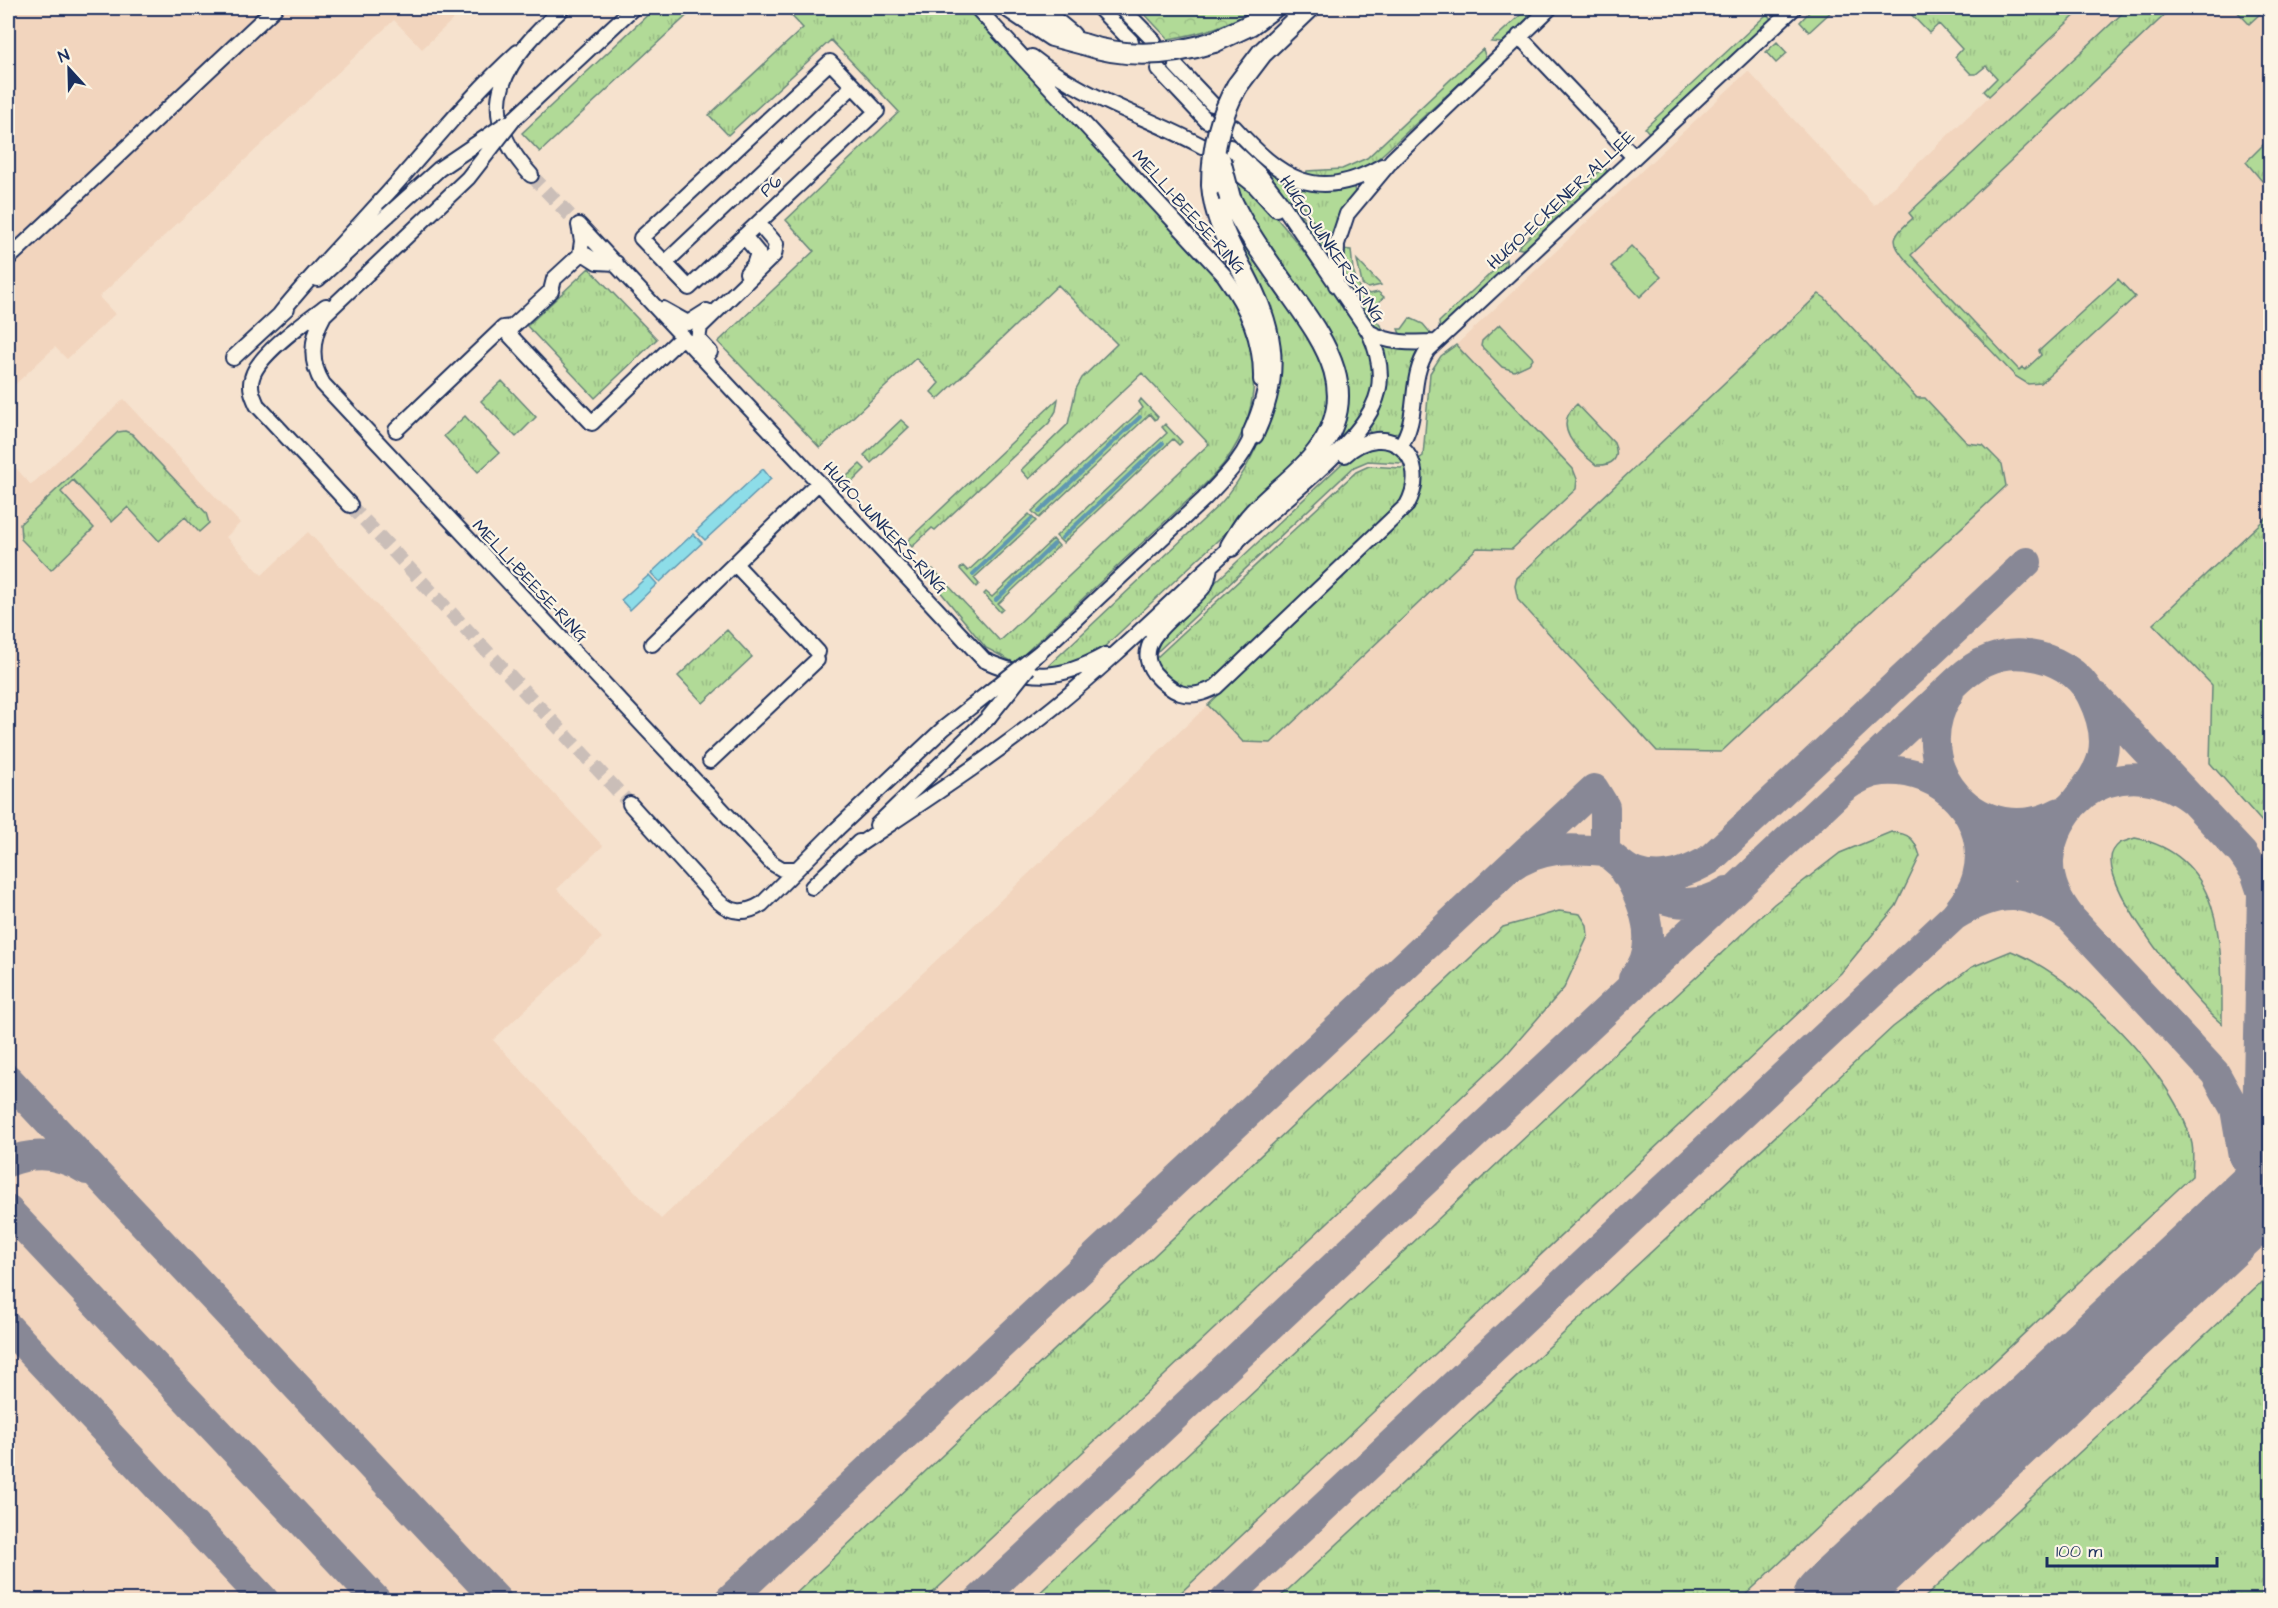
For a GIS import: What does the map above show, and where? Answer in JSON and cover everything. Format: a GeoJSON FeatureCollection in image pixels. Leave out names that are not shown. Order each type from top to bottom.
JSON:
{"type":"FeatureCollection","features":[{"type":"Feature","properties":{"kind":"highway"},"geometry":{"type":"LineString","coordinates":[[1010,8],[1052,36],[1113,52],[1153,55],[1183,51],[1214,42],[1250,25],[1273,8]]}},
{"type":"Feature","properties":{"kind":"highway"},"geometry":{"type":"LineString","coordinates":[[1037,8],[1083,44]]}},
{"type":"Feature","properties":{"kind":"highway"},"geometry":{"type":"LineString","coordinates":[[1253,434],[1270,387],[1269,339],[1254,294],[1220,226],[1212,185],[1212,167],[1224,111],[1237,86],[1262,53],[1309,8]]}},
{"type":"Feature","properties":{"kind":"highway"},"geometry":{"type":"LineString","coordinates":[[1218,136],[1221,166],[1230,198],[1271,265],[1321,334],[1332,360],[1338,383],[1334,418],[1317,452],[1249,519],[1231,546]]}},
{"type":"Feature","properties":{"kind":"street"},"geometry":{"type":"LineString","coordinates":[[8,259],[275,8]]}},
{"type":"Feature","properties":{"kind":"street"},"geometry":{"type":"LineString","coordinates":[[280,314],[308,278],[485,83],[563,8]]}},
{"type":"Feature","properties":{"kind":"street"},"geometry":{"type":"LineString","coordinates":[[350,505],[257,405],[251,379],[258,365],[301,324],[326,310],[350,290],[468,178],[514,119],[633,8]]}},
{"type":"Feature","properties":{"kind":"street","name":"MELLI-BEESE-RING"},"geometry":{"type":"LineString","coordinates":[[630,804],[718,901],[731,910],[745,911],[757,907],[794,869],[944,728],[1040,653],[1203,500],[1228,473],[1253,434],[1261,365],[1258,340],[1241,298],[1224,275],[1143,186],[977,8]]}},
{"type":"Feature","properties":{"kind":"street"},"geometry":{"type":"LineString","coordinates":[[1099,8],[1131,41]]}},
{"type":"Feature","properties":{"kind":"street"},"geometry":{"type":"LineString","coordinates":[[1122,8],[1154,41]]}},
{"type":"Feature","properties":{"kind":"street"},"geometry":{"type":"LineString","coordinates":[[1336,285],[1337,244],[1341,225],[1347,214],[1392,160],[1550,8]]}},
{"type":"Feature","properties":{"kind":"street","name":"HUGO-ECKENER-ALLEE"},"geometry":{"type":"LineString","coordinates":[[1400,446],[1410,428],[1419,367],[1435,342],[1794,8]]}},
{"type":"Feature","properties":{"kind":"street"},"geometry":{"type":"LineString","coordinates":[[998,30],[1066,82],[1099,100],[1218,136],[1262,158],[1278,171],[1308,183],[1339,184],[1354,181],[1392,160]]}},
{"type":"Feature","properties":{"kind":"street"},"geometry":{"type":"LineString","coordinates":[[1519,36],[1634,157]]}},
{"type":"Feature","properties":{"kind":"street"},"geometry":{"type":"LineString","coordinates":[[518,52],[503,78],[499,112],[509,146],[531,174]]}},
{"type":"Feature","properties":{"kind":"street","name":"P6"},"geometry":{"type":"LineString","coordinates":[[830,62],[853,86],[878,111],[689,288],[641,238],[830,62]]}},
{"type":"Feature","properties":{"kind":"street"},"geometry":{"type":"LineString","coordinates":[[1176,66],[1212,104]]}},
{"type":"Feature","properties":{"kind":"street","name":"HUGO-JUNKERS-RING"},"geometry":{"type":"LineString","coordinates":[[854,848],[1053,708],[1142,632],[1231,546],[1340,448],[1364,423],[1374,405],[1380,376],[1379,361],[1369,332],[1280,201],[1259,174],[1218,136],[1158,69]]}},
{"type":"Feature","properties":{"kind":"street","name":"P6"},"geometry":{"type":"LineString","coordinates":[[665,263],[853,86]]}},
{"type":"Feature","properties":{"kind":"street"},"geometry":{"type":"LineString","coordinates":[[233,358],[439,169],[514,119]]}},
{"type":"Feature","properties":{"kind":"street"},"geometry":{"type":"LineString","coordinates":[[1230,166],[1255,186],[1323,266]]}},
{"type":"Feature","properties":{"kind":"street"},"geometry":{"type":"LineString","coordinates":[[723,379],[716,358],[698,339],[698,332],[707,320],[774,255],[776,244],[758,224]]}},
{"type":"Feature","properties":{"kind":"street","name":"HUGO-JUNKERS-RING"},"geometry":{"type":"LineString","coordinates":[[580,255],[582,241],[579,225],[984,660],[1011,671],[1054,675],[1090,663],[1109,653],[1193,573],[1211,565]]}},
{"type":"Feature","properties":{"kind":"street"},"geometry":{"type":"LineString","coordinates":[[653,303],[683,322],[688,323],[702,316],[754,265],[758,253],[744,236]]}},
{"type":"Feature","properties":{"kind":"street"},"geometry":{"type":"LineString","coordinates":[[396,430],[503,328],[512,327],[551,291],[554,279],[580,255],[586,255],[597,262],[616,263]]}},
{"type":"Feature","properties":{"kind":"street","name":"MELLI-BEESE-RING"},"geometry":{"type":"LineString","coordinates":[[326,310],[315,335],[312,353],[315,370],[323,384],[772,863],[782,869],[794,869]]}},
{"type":"Feature","properties":{"kind":"street"},"geometry":{"type":"LineString","coordinates":[[503,328],[592,423],[683,336]]}},
{"type":"Feature","properties":{"kind":"street"},"geometry":{"type":"LineString","coordinates":[[1369,332],[1388,340],[1435,342]]}},
{"type":"Feature","properties":{"kind":"street"},"geometry":{"type":"LineString","coordinates":[[1231,546],[1262,531],[1356,445],[1374,439],[1393,442],[1400,446]]}},
{"type":"Feature","properties":{"kind":"street","name":"HUGO-JUNKERS-RING"},"geometry":{"type":"LineString","coordinates":[[1211,565],[1206,584],[1156,634],[1147,648],[1148,663],[1155,675],[1180,693],[1200,694],[1216,687],[1399,515],[1412,495],[1415,477],[1411,461],[1400,446]]}},
{"type":"Feature","properties":{"kind":"street"},"geometry":{"type":"LineString","coordinates":[[652,644],[818,483]]}},
{"type":"Feature","properties":{"kind":"street"},"geometry":{"type":"LineString","coordinates":[[710,761],[817,656],[735,564]]}},
{"type":"Feature","properties":{"kind":"street","name":"MELLI-BEESE-RING"},"geometry":{"type":"LineString","coordinates":[[812,887],[988,718],[1040,653]]}},
{"type":"Feature","properties":{"kind":"shaded area"},"geometry":{"type":"Polygon","coordinates":[[[8,8],[465,8],[422,49],[394,20],[99,297],[115,314],[67,359],[55,347],[8,391],[8,8]]]}},
{"type":"Feature","properties":{"kind":"shaded area"},"geometry":{"type":"Polygon","coordinates":[[[2083,8],[2270,8],[2270,1600],[8,1600],[8,459],[31,485],[124,399],[240,523],[226,537],[262,575],[308,532],[603,846],[557,889],[602,938],[493,1040],[661,1219],[1208,705],[1243,742],[1271,743],[1477,548],[1512,549],[1573,469],[1456,345],[1748,71],[1874,205],[2083,8]]]}},
{"type":"Feature","properties":{"kind":"green space"},"geometry":{"type":"Polygon","coordinates":[[[655,8],[695,8],[540,152],[522,133],[655,8]]]}},
{"type":"Feature","properties":{"kind":"green space"},"geometry":{"type":"Polygon","coordinates":[[[784,8],[968,8],[1221,279],[1236,302],[1246,327],[1252,352],[1254,378],[1251,404],[1244,429],[1231,453],[1196,493],[1015,663],[986,648],[935,585],[930,572],[933,569],[1000,641],[1209,444],[1142,373],[1029,479],[1021,470],[1068,424],[1076,389],[1082,378],[1117,344],[1058,285],[938,399],[931,392],[939,383],[916,358],[820,448],[718,342],[814,251],[786,220],[899,112],[831,40],[728,135],[709,115],[803,28],[784,8]]]}},
{"type":"Feature","properties":{"kind":"green space"},"geometry":{"type":"Polygon","coordinates":[[[1139,8],[1257,8],[1215,28],[1168,39],[1139,8]]]}},
{"type":"Feature","properties":{"kind":"green space"},"geometry":{"type":"Polygon","coordinates":[[[1528,8],[1540,8],[1503,43],[1491,42],[1528,8]]]}},
{"type":"Feature","properties":{"kind":"green space"},"geometry":{"type":"Polygon","coordinates":[[[1813,8],[1835,8],[1809,32],[1800,22],[1813,8]]]}},
{"type":"Feature","properties":{"kind":"green space"},"geometry":{"type":"Polygon","coordinates":[[[1905,8],[2083,8],[1989,96],[1984,91],[1997,78],[1986,66],[1976,74],[1971,74],[1955,57],[1962,49],[1939,24],[1929,33],[1905,8]]]}},
{"type":"Feature","properties":{"kind":"green space"},"geometry":{"type":"Polygon","coordinates":[[[2128,8],[2172,8],[1911,255],[2019,370],[2022,367],[2025,370],[2041,355],[2039,351],[2118,279],[2135,297],[2041,383],[2028,384],[2015,376],[1906,260],[1897,247],[1896,238],[1913,218],[1909,213],[2128,8]]]}},
{"type":"Feature","properties":{"kind":"green space"},"geometry":{"type":"Polygon","coordinates":[[[2234,8],[2260,8],[2263,11],[2249,24],[2234,8]]]}},
{"type":"Feature","properties":{"kind":"green space"},"geometry":{"type":"Polygon","coordinates":[[[1767,14],[1771,19],[1769,23],[1650,134],[1645,128],[1767,14]]]}},
{"type":"Feature","properties":{"kind":"green space"},"geometry":{"type":"Polygon","coordinates":[[[1777,42],[1787,53],[1776,63],[1766,52],[1777,42]]]}},
{"type":"Feature","properties":{"kind":"green space"},"geometry":{"type":"Polygon","coordinates":[[[1483,49],[1486,59],[1370,166],[1355,173],[1339,176],[1306,176],[1307,171],[1342,169],[1367,158],[1483,49]]]}},
{"type":"Feature","properties":{"kind":"green space"},"geometry":{"type":"Polygon","coordinates":[[[2270,138],[2270,173],[2262,181],[2246,162],[2270,138]]]}},
{"type":"Feature","properties":{"kind":"green space"},"geometry":{"type":"Polygon","coordinates":[[[1234,139],[1269,172],[1294,185],[1290,199],[1325,247],[1331,248],[1331,264],[1233,142],[1234,139]]]}},
{"type":"Feature","properties":{"kind":"green space"},"geometry":{"type":"Polygon","coordinates":[[[1604,167],[1608,172],[1602,179],[1526,250],[1517,248],[1604,167]]]}},
{"type":"Feature","properties":{"kind":"green space"},"geometry":{"type":"Polygon","coordinates":[[[1236,175],[1264,203],[1301,248],[1355,321],[1370,350],[1374,378],[1368,403],[1353,427],[1327,453],[1343,405],[1270,253],[1241,201],[1233,179],[1236,175]]]}},
{"type":"Feature","properties":{"kind":"green space"},"geometry":{"type":"Polygon","coordinates":[[[1354,187],[1355,194],[1339,216],[1332,241],[1326,239],[1298,200],[1302,188],[1333,192],[1354,187]]]}},
{"type":"Feature","properties":{"kind":"green space"},"geometry":{"type":"Polygon","coordinates":[[[1221,206],[1309,329],[1330,382],[1327,417],[1297,466],[1102,649],[1072,665],[1046,668],[1230,493],[1256,447],[1271,409],[1221,206]]]}},
{"type":"Feature","properties":{"kind":"green space"},"geometry":{"type":"Polygon","coordinates":[[[1631,246],[1661,277],[1640,297],[1611,266],[1631,246]]]}},
{"type":"Feature","properties":{"kind":"green space"},"geometry":{"type":"Polygon","coordinates":[[[1341,249],[1351,250],[1353,270],[1360,290],[1370,294],[1378,292],[1384,297],[1369,312],[1384,330],[1377,328],[1357,305],[1342,269],[1341,249]]]}},
{"type":"Feature","properties":{"kind":"green space"},"geometry":{"type":"Polygon","coordinates":[[[1506,259],[1507,268],[1440,331],[1439,322],[1506,259]]]}},
{"type":"Feature","properties":{"kind":"green space"},"geometry":{"type":"Polygon","coordinates":[[[1357,260],[1381,285],[1368,288],[1362,284],[1357,260]]]}},
{"type":"Feature","properties":{"kind":"green space"},"geometry":{"type":"Polygon","coordinates":[[[589,268],[657,339],[595,398],[527,326],[589,268]]]}},
{"type":"Feature","properties":{"kind":"green space"},"geometry":{"type":"Polygon","coordinates":[[[1819,294],[1917,398],[1925,398],[1967,443],[1983,445],[2002,464],[2006,486],[1721,752],[1657,751],[1518,600],[1515,586],[1517,578],[1819,294]]]}},
{"type":"Feature","properties":{"kind":"green space"},"geometry":{"type":"Polygon","coordinates":[[[1410,318],[1423,324],[1433,336],[1428,338],[1401,336],[1398,329],[1402,329],[1410,318]]]}},
{"type":"Feature","properties":{"kind":"green space"},"geometry":{"type":"Polygon","coordinates":[[[1500,324],[1533,358],[1529,364],[1514,371],[1502,367],[1481,346],[1482,341],[1500,324]]]}},
{"type":"Feature","properties":{"kind":"green space"},"geometry":{"type":"Polygon","coordinates":[[[1382,345],[1416,349],[1417,351],[1412,363],[1403,428],[1395,434],[1373,435],[1367,429],[1379,410],[1385,389],[1382,345]]]}},
{"type":"Feature","properties":{"kind":"green space"},"geometry":{"type":"Polygon","coordinates":[[[1456,345],[1573,469],[1577,479],[1576,489],[1512,549],[1477,548],[1271,743],[1243,742],[1208,705],[1407,516],[1420,489],[1421,475],[1417,460],[1423,456],[1430,373],[1441,356],[1456,345]]]}},
{"type":"Feature","properties":{"kind":"green space"},"geometry":{"type":"Polygon","coordinates":[[[502,381],[536,417],[516,437],[481,401],[502,381]]]}},
{"type":"Feature","properties":{"kind":"green space"},"geometry":{"type":"Polygon","coordinates":[[[1058,399],[1056,411],[1049,423],[935,530],[932,528],[912,547],[907,541],[1058,399]]]}},
{"type":"Feature","properties":{"kind":"green space"},"geometry":{"type":"Polygon","coordinates":[[[1141,399],[1158,417],[1155,420],[1150,414],[1039,518],[1032,511],[1143,408],[1139,402],[1141,399]]]}},
{"type":"Feature","properties":{"kind":"green space"},"geometry":{"type":"Polygon","coordinates":[[[1577,404],[1614,443],[1616,457],[1611,463],[1596,465],[1581,452],[1570,437],[1566,421],[1577,404]]]}},
{"type":"Feature","properties":{"kind":"green space"},"geometry":{"type":"Polygon","coordinates":[[[465,416],[499,453],[478,472],[444,436],[465,416]]]}},
{"type":"Feature","properties":{"kind":"green space"},"geometry":{"type":"Polygon","coordinates":[[[901,420],[909,427],[871,463],[864,455],[901,420]]]}},
{"type":"Feature","properties":{"kind":"green space"},"geometry":{"type":"Polygon","coordinates":[[[1165,424],[1182,442],[1179,445],[1173,439],[1063,543],[1056,536],[1167,433],[1162,427],[1165,424]]]}},
{"type":"Feature","properties":{"kind":"green space"},"geometry":{"type":"Polygon","coordinates":[[[125,431],[132,434],[206,513],[209,523],[199,532],[185,517],[159,541],[128,507],[112,522],[73,480],[61,492],[94,528],[51,570],[21,539],[20,524],[118,432],[125,431]]]}},
{"type":"Feature","properties":{"kind":"green space"},"geometry":{"type":"Polygon","coordinates":[[[1375,445],[1386,446],[1405,461],[1401,463],[1368,461],[1354,467],[1159,650],[1154,652],[1172,623],[1351,455],[1375,445]]]}},
{"type":"Feature","properties":{"kind":"green space"},"geometry":{"type":"Polygon","coordinates":[[[860,464],[865,469],[852,482],[846,477],[860,464]]]}},
{"type":"Feature","properties":{"kind":"green space"},"geometry":{"type":"Polygon","coordinates":[[[1369,466],[1401,468],[1407,466],[1409,485],[1400,504],[1208,685],[1183,686],[1169,680],[1155,659],[1356,472],[1369,466]]]}},
{"type":"Feature","properties":{"kind":"green space"},"geometry":{"type":"Polygon","coordinates":[[[1029,514],[1036,521],[974,578],[979,584],[976,587],[960,569],[963,566],[968,571],[1029,514]]]}},
{"type":"Feature","properties":{"kind":"green space"},"geometry":{"type":"Polygon","coordinates":[[[2270,514],[2270,831],[2210,763],[2212,685],[2153,624],[2270,514]]]}},
{"type":"Feature","properties":{"kind":"green space"},"geometry":{"type":"Polygon","coordinates":[[[1053,539],[1059,546],[998,604],[1003,609],[1000,612],[984,594],[986,592],[992,597],[1053,539]]]}},
{"type":"Feature","properties":{"kind":"green space"},"geometry":{"type":"Polygon","coordinates":[[[727,630],[752,657],[703,703],[678,676],[727,630]]]}},
{"type":"Feature","properties":{"kind":"green space"},"geometry":{"type":"Polygon","coordinates":[[[1891,832],[1910,838],[1916,845],[1920,856],[1896,906],[1841,973],[1173,1600],[1032,1600],[1774,904],[1840,853],[1891,832]]]}},
{"type":"Feature","properties":{"kind":"green space"},"geometry":{"type":"Polygon","coordinates":[[[2135,838],[2165,848],[2187,864],[2203,885],[2213,910],[2218,937],[2222,1024],[2192,993],[2154,947],[2123,897],[2114,876],[2111,856],[2120,843],[2135,838]]]}},
{"type":"Feature","properties":{"kind":"green space"},"geometry":{"type":"Polygon","coordinates":[[[1559,911],[1580,914],[1587,925],[1588,936],[1564,988],[1505,1056],[925,1600],[789,1600],[1503,927],[1559,911]]]}},
{"type":"Feature","properties":{"kind":"green space"},"geometry":{"type":"Polygon","coordinates":[[[2011,951],[2037,963],[2064,982],[2120,1031],[2145,1059],[2183,1117],[2192,1144],[2192,1176],[1740,1600],[1277,1600],[1893,1027],[1972,967],[2011,951]]]}},
{"type":"Feature","properties":{"kind":"green space"},"geometry":{"type":"Polygon","coordinates":[[[2270,1274],[2270,1600],[1922,1600],[2270,1274]]]}},
{"type":"Feature","properties":{"kind":"water"},"geometry":{"type":"Polygon","coordinates":[[[763,469],[771,479],[705,540],[696,531],[763,469]]]}},
{"type":"Feature","properties":{"kind":"water"},"geometry":{"type":"Polygon","coordinates":[[[693,534],[702,543],[660,582],[651,573],[693,534]]]}},
{"type":"Feature","properties":{"kind":"water"},"geometry":{"type":"Polygon","coordinates":[[[649,575],[657,584],[630,610],[621,600],[649,575]]]}},
{"type":"Feature","properties":{"kind":"waterway"},"geometry":{"type":"LineString","coordinates":[[1039,512],[1140,417]]}},
{"type":"Feature","properties":{"kind":"waterway"},"geometry":{"type":"LineString","coordinates":[[1062,538],[1163,443]]}},
{"type":"Feature","properties":{"kind":"waterway"},"geometry":{"type":"LineString","coordinates":[[973,574],[1031,519]]}},
{"type":"Feature","properties":{"kind":"waterway"},"geometry":{"type":"LineString","coordinates":[[996,600],[1054,544]]}},
{"type":"Feature","properties":{"kind":"taxiway"},"geometry":{"type":"LineString","coordinates":[[1605,851],[1624,867],[1645,876],[1655,877],[1674,875],[1709,860],[2027,562]]}},
{"type":"Feature","properties":{"kind":"taxiway"},"geometry":{"type":"LineString","coordinates":[[979,1600],[1958,680],[1965,674],[1981,663],[1999,656],[2018,654],[2047,659],[2080,679],[2091,695],[2102,724],[2104,748],[2098,767],[2064,817],[2054,836],[2049,860],[2050,876],[2055,891],[2071,918],[2041,902],[2013,896],[1985,901],[1954,916],[1973,888],[1980,855],[1977,835],[1970,816],[1958,800],[1942,787],[1924,777],[1904,772],[1872,773],[1856,780],[1851,783],[1847,786],[1842,789]]}},
{"type":"Feature","properties":{"kind":"taxiway"},"geometry":{"type":"LineString","coordinates":[[1949,693],[1937,721],[1935,749],[1943,775],[1957,796],[1978,813],[2003,822],[2031,822],[2060,812]]}},
{"type":"Feature","properties":{"kind":"taxiway"},"geometry":{"type":"LineString","coordinates":[[2096,697],[2242,853],[2255,872],[2262,893],[2257,1132],[2254,1173],[2242,1205],[2215,1240]]}},
{"type":"Feature","properties":{"kind":"taxiway"},"geometry":{"type":"LineString","coordinates":[[1225,1600],[2084,794],[2111,782],[2138,778],[2165,784],[2191,799]]}},
{"type":"Feature","properties":{"kind":"taxiway"},"geometry":{"type":"LineString","coordinates":[[729,1600],[1594,789],[1605,807],[1605,851],[1567,849],[1544,852],[1510,868]]}},
{"type":"Feature","properties":{"kind":"taxiway"},"geometry":{"type":"LineString","coordinates":[[1971,811],[2215,1073],[2235,1109],[2243,1156]]}},
{"type":"Feature","properties":{"kind":"taxiway"},"geometry":{"type":"LineString","coordinates":[[1625,873],[1647,892],[1673,902],[1700,902],[1727,891]]}},
{"type":"Feature","properties":{"kind":"taxiway"},"geometry":{"type":"LineString","coordinates":[[1630,879],[1641,904],[1648,930],[1646,956],[1633,979]]}},
{"type":"Feature","properties":{"kind":"taxiway"},"geometry":{"type":"LineString","coordinates":[[8,1079],[497,1600]]}},
{"type":"Feature","properties":{"kind":"taxiway"},"geometry":{"type":"LineString","coordinates":[[8,1162],[28,1156],[48,1156],[68,1160],[87,1170]]}},
{"type":"Feature","properties":{"kind":"taxiway"},"geometry":{"type":"LineString","coordinates":[[8,1210],[376,1600]]}},
{"type":"Feature","properties":{"kind":"taxiway"},"geometry":{"type":"LineString","coordinates":[[8,1327],[264,1600]]}},
{"type":"Feature","properties":{"kind":"runway"},"geometry":{"type":"LineString","coordinates":[[1831,1600],[2270,1188]]}},
{"type":"Feature","properties":{"kind":"tunnel"},"geometry":{"type":"LineString","coordinates":[[531,175],[579,225]]}},
{"type":"Feature","properties":{"kind":"tunnel"},"geometry":{"type":"LineString","coordinates":[[350,505],[630,804]]}}]}
